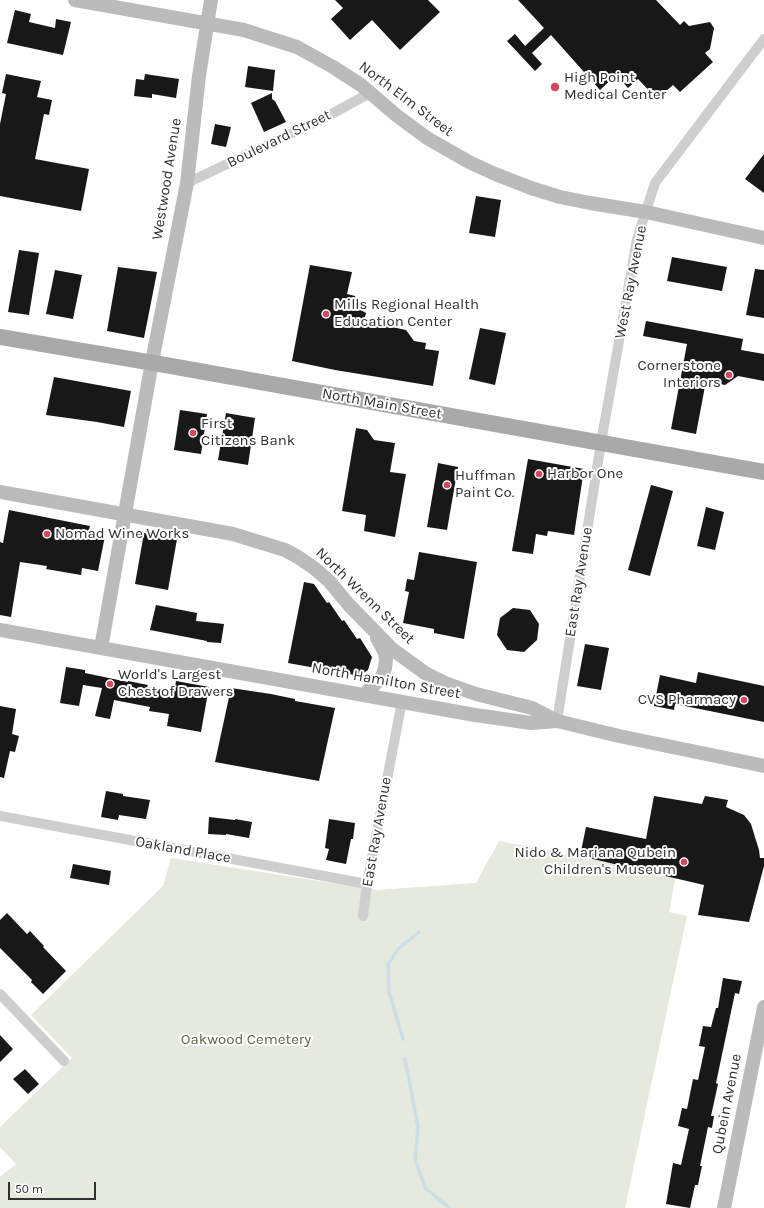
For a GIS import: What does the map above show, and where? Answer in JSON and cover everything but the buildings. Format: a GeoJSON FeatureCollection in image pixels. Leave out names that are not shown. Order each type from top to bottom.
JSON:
{"type":"FeatureCollection","features":[{"type":"Feature","properties":{"kind":"main road","name":"North Main Street"},"geometry":{"type":"LineString","coordinates":[[0,337],[152,362],[764,472]]}},
{"type":"Feature","properties":{"kind":"street","name":"North Elm Street"},"geometry":{"type":"LineString","coordinates":[[75,0],[244,30],[298,47],[361,85],[396,115],[427,138],[460,158],[494,174],[531,188],[560,197],[646,212],[764,238]]}},
{"type":"Feature","properties":{"kind":"street","name":"Westwood Avenue"},"geometry":{"type":"LineString","coordinates":[[102,648],[124,514],[186,183],[199,76],[211,0]]}},
{"type":"Feature","properties":{"kind":"street","name":"West Ray Avenue"},"geometry":{"type":"LineString","coordinates":[[601,443],[637,239],[655,183],[764,39]]}},
{"type":"Feature","properties":{"kind":"street","name":"Boulevard Street"},"geometry":{"type":"LineString","coordinates":[[186,183],[326,117],[370,94]]}},
{"type":"Feature","properties":{"kind":"street","name":"East Ray Avenue"},"geometry":{"type":"LineString","coordinates":[[557,721],[601,443]]}},
{"type":"Feature","properties":{"kind":"street","name":"North Wrenn Street"},"geometry":{"type":"LineString","coordinates":[[0,492],[233,534],[285,550],[314,568],[329,581],[349,605],[392,649],[425,673],[445,683],[476,694],[532,708],[557,721]]}},
{"type":"Feature","properties":{"kind":"street"},"geometry":{"type":"LineString","coordinates":[[365,694],[382,677],[386,660],[385,653],[371,627]]}},
{"type":"Feature","properties":{"kind":"street","name":"North Hamilton Street"},"geometry":{"type":"LineString","coordinates":[[0,630],[365,694],[475,715],[532,723],[557,721],[619,736],[764,766]]}},
{"type":"Feature","properties":{"kind":"street","name":"East Ray Avenue"},"geometry":{"type":"LineString","coordinates":[[363,916],[367,884],[402,701]]}},
{"type":"Feature","properties":{"kind":"street","name":"Oakland Place"},"geometry":{"type":"LineString","coordinates":[[0,816],[367,884]]}},
{"type":"Feature","properties":{"kind":"street"},"geometry":{"type":"LineString","coordinates":[[0,994],[64,1061]]}},
{"type":"Feature","properties":{"kind":"street","name":"Qubein Avenue"},"geometry":{"type":"LineString","coordinates":[[724,1208],[764,1007]]}},
{"type":"Feature","properties":{"kind":"green space","name":"Oakwood Cemetery"},"geometry":{"type":"Polygon","coordinates":[[[499,841],[676,875],[669,912],[687,916],[625,1208],[0,1208],[0,1177],[16,1164],[0,1147],[0,1127],[72,1058],[31,1015],[163,886],[171,858],[377,890],[476,883],[499,841]]]}},
{"type":"Feature","properties":{"kind":"waterway"},"geometry":{"type":"LineString","coordinates":[[403,1039],[389,992],[388,964],[399,948],[419,932]]}},
{"type":"Feature","properties":{"kind":"waterway"},"geometry":{"type":"LineString","coordinates":[[405,1059],[418,1127],[415,1160],[426,1189],[450,1208]]}},
{"type":"Feature","properties":{"kind":"place","name":"High Point Medical Center"},"geometry":{"type":"Point","coordinates":[555,87]}},
{"type":"Feature","properties":{"kind":"place","name":"Mills Regional Health Education Center"},"geometry":{"type":"Point","coordinates":[326,314]}},
{"type":"Feature","properties":{"kind":"place","name":"Cornerstone Interiors"},"geometry":{"type":"Point","coordinates":[729,375]}},
{"type":"Feature","properties":{"kind":"place","name":"First Citizens Bank"},"geometry":{"type":"Point","coordinates":[193,433]}},
{"type":"Feature","properties":{"kind":"place","name":"Harbor One"},"geometry":{"type":"Point","coordinates":[539,474]}},
{"type":"Feature","properties":{"kind":"place","name":"Huffman Paint Co."},"geometry":{"type":"Point","coordinates":[447,485]}},
{"type":"Feature","properties":{"kind":"place","name":"Nomad Wine Works"},"geometry":{"type":"Point","coordinates":[47,534]}},
{"type":"Feature","properties":{"kind":"place","name":"World's Largest Chest of Drawers"},"geometry":{"type":"Point","coordinates":[110,684]}},
{"type":"Feature","properties":{"kind":"place","name":"CVS Pharmacy"},"geometry":{"type":"Point","coordinates":[744,700]}},
{"type":"Feature","properties":{"kind":"place","name":"Nido & Mariana Qubein Children's Museum"},"geometry":{"type":"Point","coordinates":[684,862]}}]}
